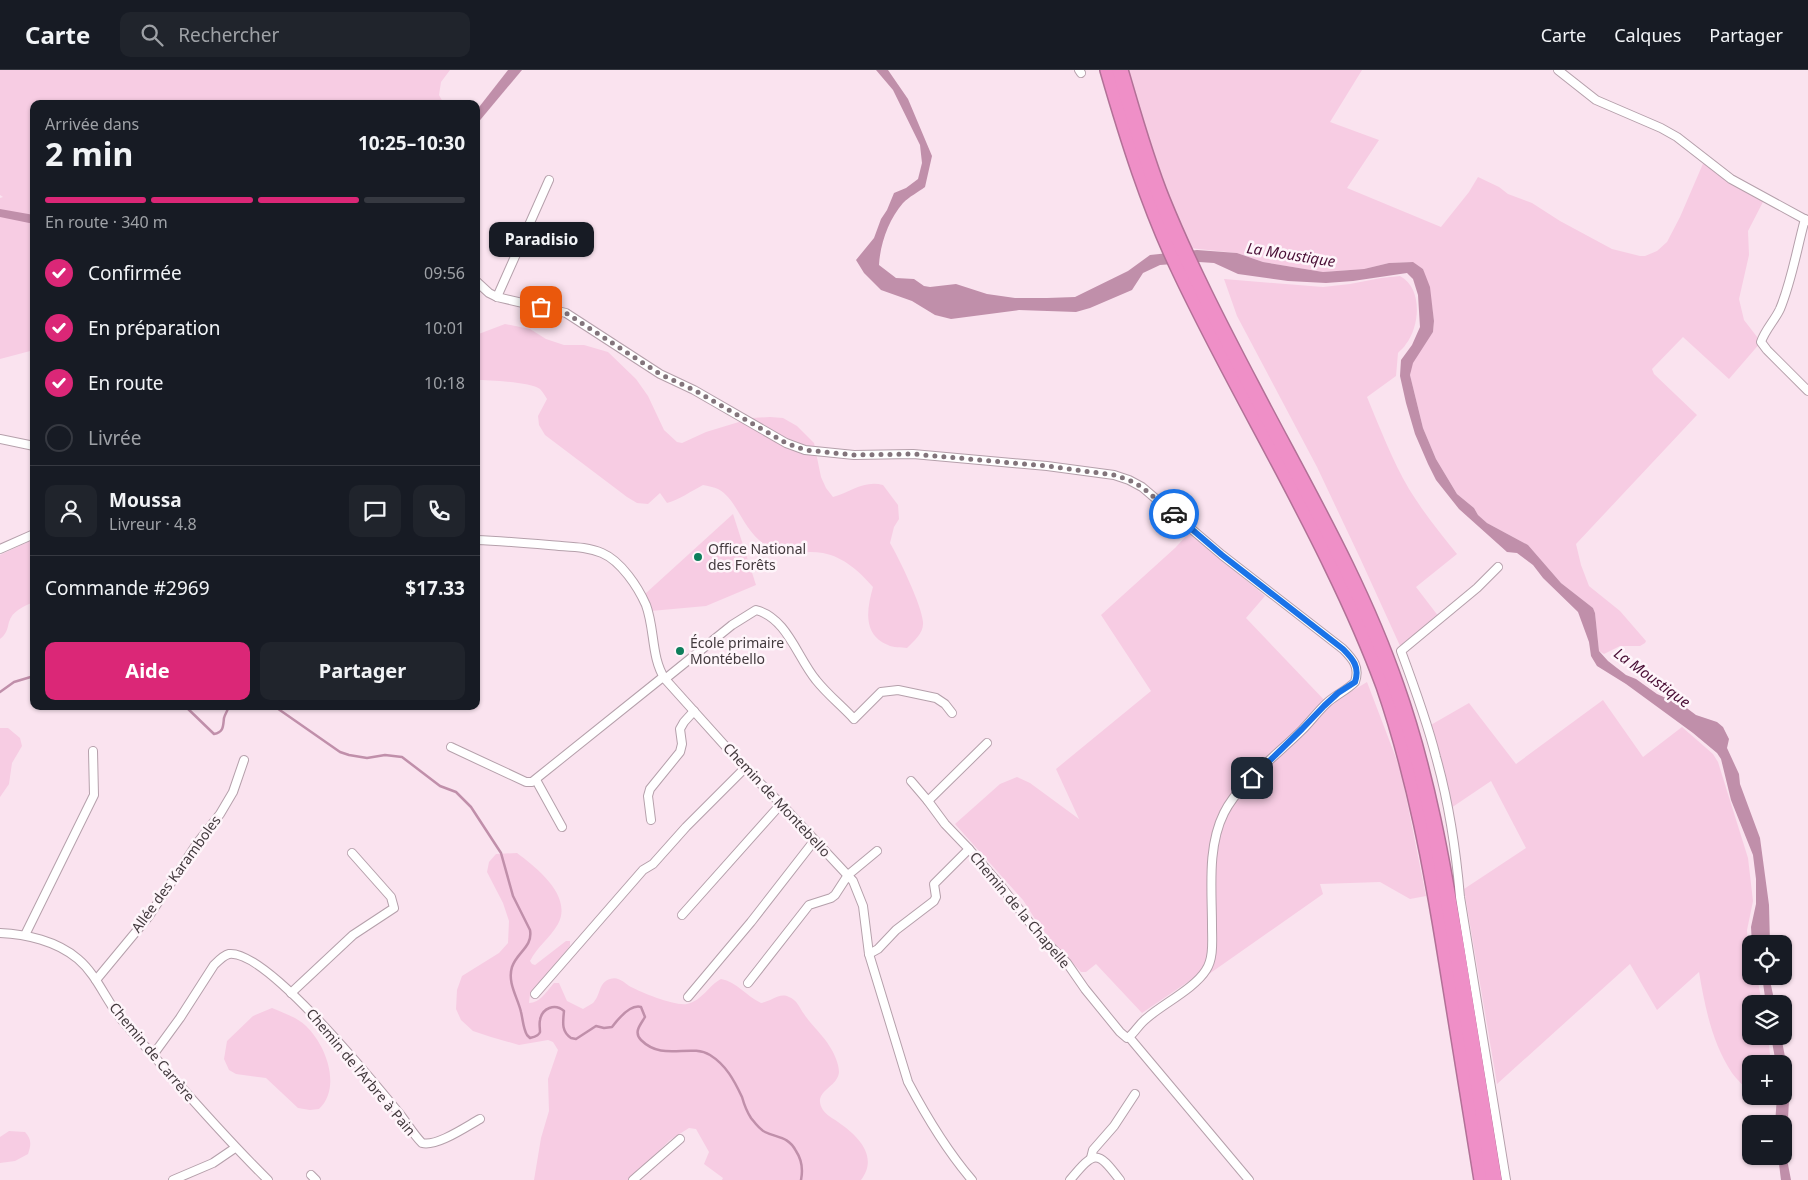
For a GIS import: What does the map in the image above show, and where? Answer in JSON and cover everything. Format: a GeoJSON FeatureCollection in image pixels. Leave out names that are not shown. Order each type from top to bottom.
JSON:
{"type":"FeatureCollection","features":[{"type":"Feature","properties":{"kind":"highway"},"geometry":{"type":"LineString","coordinates":[[1108,70],[1150,204],[1174,244],[1318,537],[1356,616],[1384,685],[1410,770],[1431,862],[1482,1180]]}},
{"type":"Feature","properties":{"kind":"highway"},"geometry":{"type":"LineString","coordinates":[[1120,70],[1144,149],[1162,199],[1174,244]]}},
{"type":"Feature","properties":{"kind":"highway"},"geometry":{"type":"LineString","coordinates":[[1187,272],[1252,388],[1337,549],[1367,612],[1396,685],[1421,767],[1442,860],[1494,1180]]}},
{"type":"Feature","properties":{"kind":"street"},"geometry":{"type":"LineString","coordinates":[[1558,70],[1596,100],[1661,128],[1677,137],[1731,179],[1806,220],[1780,309],[1763,335],[1761,342],[1808,390]]}},
{"type":"Feature","properties":{"kind":"street"},"geometry":{"type":"LineString","coordinates":[[497,297],[549,180]]}},
{"type":"Feature","properties":{"kind":"street"},"geometry":{"type":"LineString","coordinates":[[480,285],[497,297],[566,313],[660,374],[694,390],[786,443],[805,450],[854,455],[913,454],[1047,466],[1114,475],[1129,480],[1142,487],[1222,555],[1343,649],[1354,660],[1358,669],[1355,682],[1338,693],[1324,706],[1239,792],[1225,811],[1218,826],[1214,843],[1212,948],[1208,968],[1197,981],[1140,1023],[1129,1038]]}},
{"type":"Feature","properties":{"kind":"street"},"geometry":{"type":"LineString","coordinates":[[0,439],[30,445]]}},
{"type":"Feature","properties":{"kind":"street"},"geometry":{"type":"LineString","coordinates":[[0,549],[30,536]]}},
{"type":"Feature","properties":{"kind":"street","name":"Chemin de Montebello"},"geometry":{"type":"LineString","coordinates":[[480,540],[589,548],[604,554],[619,566],[646,606],[658,665],[664,678],[744,768],[848,875],[860,894],[869,954],[908,1082],[947,1146],[972,1180]]}},
{"type":"Feature","properties":{"kind":"street"},"geometry":{"type":"LineString","coordinates":[[1498,567],[1477,588],[1401,651],[1434,748],[1448,806],[1456,853],[1460,897],[1506,1180]]}},
{"type":"Feature","properties":{"kind":"street"},"geometry":{"type":"LineString","coordinates":[[451,747],[526,782],[532,782],[732,625],[756,610],[770,615],[780,625],[816,679],[854,719],[881,692],[898,690],[936,698],[945,704],[952,714]]}},
{"type":"Feature","properties":{"kind":"street"},"geometry":{"type":"LineString","coordinates":[[651,820],[648,796],[650,789],[680,752],[682,744],[680,729],[694,711]]}},
{"type":"Feature","properties":{"kind":"street"},"geometry":{"type":"LineString","coordinates":[[928,801],[987,743]]}},
{"type":"Feature","properties":{"kind":"street"},"geometry":{"type":"LineString","coordinates":[[25,935],[94,795],[93,751]]}},
{"type":"Feature","properties":{"kind":"street","name":"Allée des Karamboles"},"geometry":{"type":"LineString","coordinates":[[96,980],[149,916],[198,842],[220,814],[233,792],[244,760]]}},
{"type":"Feature","properties":{"kind":"street"},"geometry":{"type":"LineString","coordinates":[[535,994],[643,870],[653,864],[686,826],[744,768]]}},
{"type":"Feature","properties":{"kind":"street"},"geometry":{"type":"LineString","coordinates":[[536,780],[562,827]]}},
{"type":"Feature","properties":{"kind":"street","name":"Chemin de la Chapelle"},"geometry":{"type":"LineString","coordinates":[[911,781],[945,824],[1000,885],[1041,937],[1067,963],[1085,989],[1120,1032],[1129,1038],[1249,1180]]}},
{"type":"Feature","properties":{"kind":"street"},"geometry":{"type":"LineString","coordinates":[[682,916],[781,804]]}},
{"type":"Feature","properties":{"kind":"street"},"geometry":{"type":"LineString","coordinates":[[688,996],[751,922],[814,841]]}},
{"type":"Feature","properties":{"kind":"street"},"geometry":{"type":"LineString","coordinates":[[869,954],[878,949],[896,930],[934,901],[936,897],[934,884],[969,849]]}},
{"type":"Feature","properties":{"kind":"street"},"geometry":{"type":"LineString","coordinates":[[748,983],[809,905],[835,895],[848,875],[877,851]]}},
{"type":"Feature","properties":{"kind":"street"},"geometry":{"type":"LineString","coordinates":[[292,993],[353,935],[394,908],[391,897],[352,853]]}},
{"type":"Feature","properties":{"kind":"street","name":"Chemin de Carrère"},"geometry":{"type":"LineString","coordinates":[[0,933],[25,935],[62,948],[77,958],[96,980],[121,1019],[235,1148],[268,1180]]}},
{"type":"Feature","properties":{"kind":"street","name":"Chemin de l'Arbre à Pain"},"geometry":{"type":"LineString","coordinates":[[153,1055],[180,1018],[214,965],[229,954],[252,962],[292,993],[322,1022],[400,1114],[422,1143],[427,1144],[438,1141],[480,1119]]}},
{"type":"Feature","properties":{"kind":"street"},"geometry":{"type":"LineString","coordinates":[[1070,1180],[1091,1158],[1093,1150],[1114,1126],[1135,1094]]}},
{"type":"Feature","properties":{"kind":"street"},"geometry":{"type":"LineString","coordinates":[[633,1180],[680,1139]]}},
{"type":"Feature","properties":{"kind":"street"},"geometry":{"type":"LineString","coordinates":[[173,1180],[213,1163],[235,1148]]}},
{"type":"Feature","properties":{"kind":"street"},"geometry":{"type":"LineString","coordinates":[[1091,1158],[1100,1158],[1106,1162],[1120,1180]]}},
{"type":"Feature","properties":{"kind":"shaded area"},"geometry":{"type":"Polygon","coordinates":[[[0,70],[450,70],[441,82],[439,95],[442,100],[30,100],[30,351],[0,359],[0,198],[3,197],[0,195],[0,70]]]}},
{"type":"Feature","properties":{"kind":"shaded area"},"geometry":{"type":"Polygon","coordinates":[[[508,70],[522,70],[480,120],[480,106],[508,70]]]}},
{"type":"Feature","properties":{"kind":"shaded area"},"geometry":{"type":"Polygon","coordinates":[[[876,70],[888,70],[908,99],[932,156],[925,187],[905,201],[898,209],[883,240],[879,265],[896,278],[914,279],[924,286],[930,287],[956,284],[987,294],[1015,298],[1075,297],[1128,271],[1150,255],[1197,250],[1237,253],[1263,262],[1323,272],[1364,269],[1389,263],[1413,262],[1423,269],[1430,287],[1434,321],[1433,332],[1413,363],[1410,375],[1423,428],[1436,459],[1457,494],[1474,508],[1478,515],[1487,523],[1528,545],[1561,583],[1593,608],[1599,651],[1608,661],[1626,675],[1636,679],[1657,694],[1684,706],[1696,715],[1717,722],[1723,727],[1729,739],[1727,748],[1739,774],[1740,784],[1760,838],[1769,905],[1770,935],[1751,935],[1751,927],[1756,904],[1756,879],[1753,855],[1731,800],[1721,759],[1717,753],[1626,684],[1597,666],[1591,656],[1589,642],[1578,612],[1543,578],[1533,565],[1517,553],[1507,552],[1459,509],[1436,480],[1415,434],[1400,376],[1401,360],[1412,345],[1420,327],[1418,295],[1413,279],[1407,273],[1326,283],[1288,281],[1238,274],[1214,263],[1199,262],[1160,265],[1143,273],[1132,290],[1076,312],[1019,310],[951,319],[935,315],[912,301],[881,290],[864,273],[856,260],[874,238],[894,193],[906,188],[918,179],[922,163],[920,145],[893,90],[876,70]]]}},
{"type":"Feature","properties":{"kind":"shaded area"},"geometry":{"type":"Polygon","coordinates":[[[1128,70],[1362,70],[1330,122],[1379,140],[1347,188],[1441,227],[1469,192],[1478,177],[1499,187],[1508,194],[1532,203],[1560,221],[1612,249],[1645,256],[1657,251],[1667,242],[1705,159],[1765,198],[1748,231],[1749,255],[1739,299],[1744,320],[1761,342],[1729,379],[1683,337],[1652,369],[1654,374],[1697,415],[1576,544],[1589,586],[1620,611],[1646,641],[1645,643],[1640,646],[1620,646],[1604,654],[1599,651],[1593,608],[1561,583],[1528,545],[1487,523],[1478,515],[1474,508],[1457,494],[1436,459],[1423,428],[1410,375],[1412,363],[1433,332],[1432,305],[1423,269],[1412,262],[1389,263],[1364,269],[1323,272],[1263,262],[1237,253],[1189,248],[1156,160],[1128,70]]]}},
{"type":"Feature","properties":{"kind":"shaded area"},"geometry":{"type":"Polygon","coordinates":[[[0,209],[30,214],[30,223],[0,217],[0,209]]]}},
{"type":"Feature","properties":{"kind":"shaded area"},"geometry":{"type":"Polygon","coordinates":[[[1400,276],[1413,289],[1416,298],[1417,308],[1414,327],[1411,336],[1398,353],[1396,376],[1367,397],[1409,489],[1457,554],[1416,587],[1439,617],[1401,648],[1317,467],[1237,316],[1224,279],[1323,287],[1400,276]]]}},
{"type":"Feature","properties":{"kind":"shaded area"},"geometry":{"type":"Polygon","coordinates":[[[505,324],[530,329],[546,339],[564,345],[584,345],[608,352],[636,379],[648,396],[664,430],[677,442],[682,443],[706,432],[752,418],[783,418],[797,426],[814,443],[821,477],[833,497],[864,485],[883,485],[898,505],[899,519],[894,527],[890,543],[910,582],[919,605],[923,626],[918,636],[907,648],[892,647],[880,640],[874,635],[868,620],[873,587],[863,576],[845,562],[831,555],[817,552],[784,552],[771,548],[754,535],[731,501],[718,489],[703,485],[667,503],[660,493],[648,504],[637,503],[627,497],[545,435],[539,425],[538,416],[547,399],[540,389],[519,383],[480,380],[480,333],[505,324]]]}},
{"type":"Feature","properties":{"kind":"shaded area"},"geometry":{"type":"Polygon","coordinates":[[[733,514],[756,585],[706,606],[651,611],[645,594],[733,514]]]}},
{"type":"Feature","properties":{"kind":"shaded area"},"geometry":{"type":"Polygon","coordinates":[[[1189,533],[1265,596],[1246,618],[1329,705],[1367,682],[1401,771],[1426,896],[1410,899],[1380,882],[1320,884],[1323,894],[1209,974],[1216,955],[1215,877],[1208,874],[1207,959],[1198,975],[1142,1013],[1096,964],[1086,972],[1081,972],[1042,930],[1023,900],[955,824],[1000,784],[1017,777],[1030,783],[1079,819],[1056,769],[1151,691],[1101,615],[1189,533]]]}},
{"type":"Feature","properties":{"kind":"shaded area"},"geometry":{"type":"Polygon","coordinates":[[[30,541],[30,604],[22,607],[13,615],[4,635],[0,639],[0,555],[30,541]]]}},
{"type":"Feature","properties":{"kind":"shaded area"},"geometry":{"type":"Polygon","coordinates":[[[1603,700],[1643,757],[1682,727],[1713,754],[1718,762],[1748,858],[1753,901],[1747,935],[1742,935],[1742,985],[1759,985],[1760,995],[1742,995],[1742,1045],[1769,1045],[1770,1055],[1742,1055],[1742,1084],[1732,1073],[1714,1037],[1699,972],[1657,1010],[1630,964],[1497,1084],[1464,889],[1526,848],[1491,781],[1451,808],[1429,726],[1469,703],[1516,764],[1603,700]]]}},
{"type":"Feature","properties":{"kind":"shaded area"},"geometry":{"type":"Polygon","coordinates":[[[0,728],[8,728],[20,738],[22,746],[12,763],[9,784],[0,797],[0,728]]]}},
{"type":"Feature","properties":{"kind":"shaded area"},"geometry":{"type":"Polygon","coordinates":[[[517,853],[534,866],[551,884],[561,903],[561,914],[558,924],[530,961],[535,965],[566,941],[570,941],[570,946],[530,994],[529,1003],[540,999],[554,983],[559,983],[567,1001],[583,1009],[596,1000],[603,983],[613,978],[619,979],[651,996],[681,1004],[697,1000],[721,979],[737,986],[761,1003],[778,996],[792,998],[827,1043],[836,1059],[839,1069],[838,1077],[820,1098],[820,1104],[826,1114],[853,1134],[864,1147],[868,1163],[861,1180],[722,1180],[723,1178],[704,1164],[709,1152],[696,1129],[689,1128],[670,1140],[629,1180],[534,1180],[541,1138],[549,1111],[548,1079],[558,1050],[553,1042],[548,1040],[519,1045],[473,1031],[461,1020],[456,1009],[457,990],[462,976],[499,953],[508,943],[509,921],[503,903],[487,872],[489,862],[496,854],[517,853]]]}},
{"type":"Feature","properties":{"kind":"shaded area"},"geometry":{"type":"Polygon","coordinates":[[[1763,985],[1771,985],[1773,995],[1765,995],[1763,985]]]}},
{"type":"Feature","properties":{"kind":"shaded area"},"geometry":{"type":"Polygon","coordinates":[[[272,1008],[306,1026],[320,1044],[329,1066],[330,1078],[326,1100],[319,1109],[298,1108],[266,1078],[236,1074],[229,1070],[224,1059],[227,1041],[253,1016],[272,1008]]]}},
{"type":"Feature","properties":{"kind":"shaded area"},"geometry":{"type":"Polygon","coordinates":[[[1773,1045],[1783,1045],[1785,1055],[1774,1055],[1773,1045]]]}},
{"type":"Feature","properties":{"kind":"shaded area"},"geometry":{"type":"Polygon","coordinates":[[[1776,1105],[1789,1105],[1788,1115],[1776,1115],[1776,1105]]]}},
{"type":"Feature","properties":{"kind":"shaded area"},"geometry":{"type":"Polygon","coordinates":[[[9,1131],[25,1132],[30,1140],[29,1151],[28,1154],[15,1161],[0,1163],[0,1137],[9,1131]]]}},
{"type":"Feature","properties":{"kind":"shaded area"},"geometry":{"type":"Polygon","coordinates":[[[1779,1165],[1788,1165],[1791,1180],[1781,1180],[1779,1165]]]}},
{"type":"Feature","properties":{"kind":"waterway"},"geometry":{"type":"LineString","coordinates":[[0,692],[14,682],[30,677]]}},
{"type":"Feature","properties":{"kind":"waterway"},"geometry":{"type":"LineString","coordinates":[[189,710],[214,734],[220,732],[227,710]]}},
{"type":"Feature","properties":{"kind":"waterway"},"geometry":{"type":"LineString","coordinates":[[280,710],[340,752],[367,758],[385,755],[402,757],[440,786],[456,792],[471,807],[501,853],[513,896],[530,930],[529,941],[514,962],[511,973],[512,985],[520,1007],[525,1030],[530,1038],[540,1032],[541,1016],[549,1008],[557,1007],[564,1011],[564,1029],[571,1038],[576,1039],[596,1026],[612,1027],[629,1010],[641,1007],[645,1017],[638,1031],[641,1040],[658,1050],[702,1052],[716,1059],[733,1079],[748,1113],[757,1126],[765,1132],[786,1140],[793,1146],[801,1161],[801,1180]]}},
{"type":"Feature","properties":{"kind":"way so far"},"geometry":{"type":"LineString","coordinates":[[541,307],[566,313],[660,374],[694,390],[786,443],[805,450],[854,455],[913,454],[1047,466],[1114,475],[1142,487],[1174,514]]}},
{"type":"Feature","properties":{"kind":"place","name":"Paradisio"},"geometry":{"type":"Point","coordinates":[541,307]}},
{"type":"Feature","properties":{"kind":"place","name":"Office National des Forêts"},"geometry":{"type":"Point","coordinates":[698,557]}},
{"type":"Feature","properties":{"kind":"place","name":"École primaire Montébello"},"geometry":{"type":"Point","coordinates":[680,651]}},
{"type":"Feature","properties":{"kind":"route"},"geometry":{"type":"LineString","coordinates":[[1174,514],[1222,555],[1343,649],[1354,660],[1358,669],[1352,686],[1338,693],[1252,778]]}},
{"type":"Feature","properties":{"kind":"water label","name":"La Moustique"},"geometry":{"type":"Point","coordinates":[1291,255]}},
{"type":"Feature","properties":{"kind":"water label","name":"La Moustique"},"geometry":{"type":"Point","coordinates":[1652,678]}}]}
